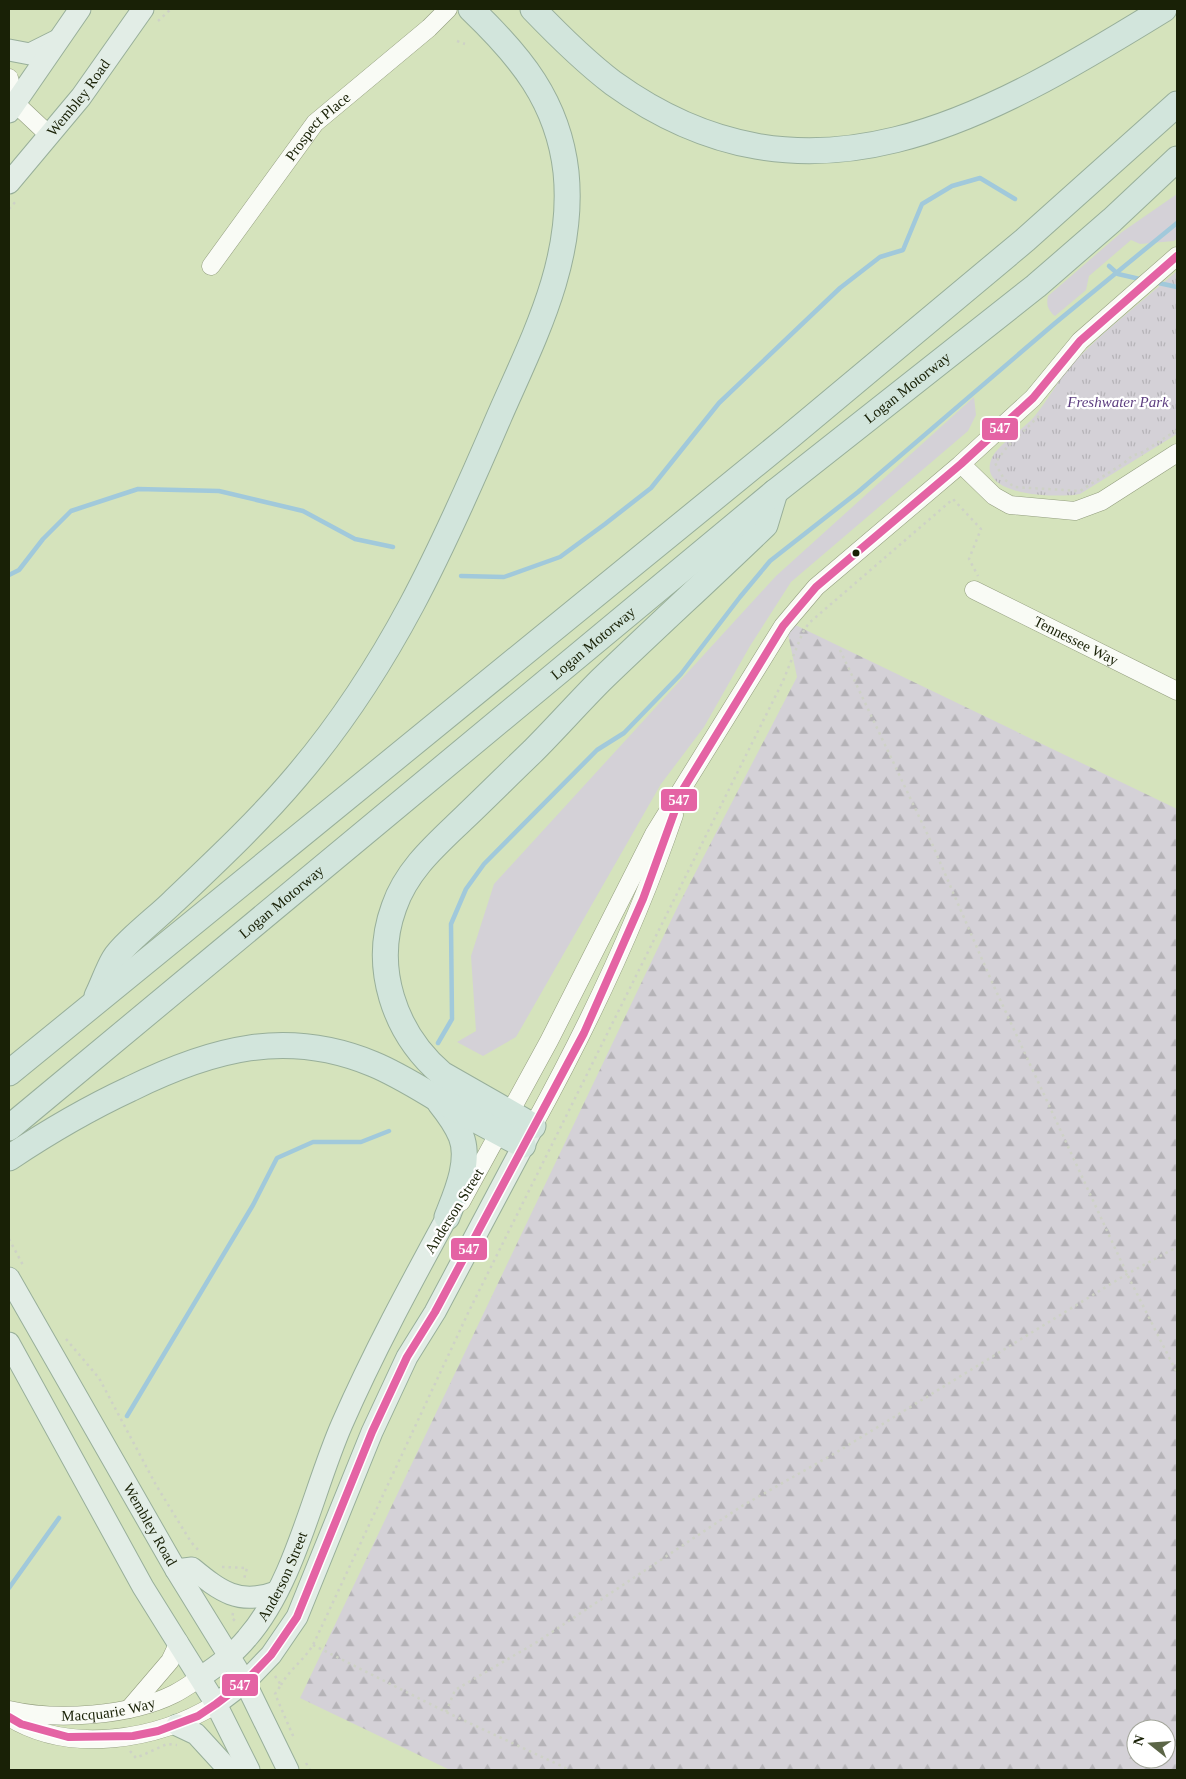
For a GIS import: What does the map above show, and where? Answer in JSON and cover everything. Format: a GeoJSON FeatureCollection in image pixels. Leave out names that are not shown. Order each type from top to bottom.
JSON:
{"type":"FeatureCollection","features":[{"type":"Feature","properties":{"kind":"highway"},"geometry":{"type":"LineString","coordinates":[[95,1001],[115,957],[256,822],[338,725],[365,687],[427,579],[542,321],[560,266],[564,239],[567,194],[562,150],[547,107],[527,69],[505,42],[472,9]]}},
{"type":"Feature","properties":{"kind":"highway"},"geometry":{"type":"LineString","coordinates":[[533,9],[591,66],[640,101],[666,114],[722,138],[757,146],[824,151],[852,150],[910,138],[970,115],[1064,69],[1164,9]]}},
{"type":"Feature","properties":{"kind":"highway"},"geometry":{"type":"LineString","coordinates":[[9,1073],[918,329],[1073,200],[1177,104]]}},
{"type":"Feature","properties":{"kind":"highway","name":"Logan Motorway"},"geometry":{"type":"LineString","coordinates":[[9,1128],[775,492],[1036,286],[1112,220],[1177,159]]}},
{"type":"Feature","properties":{"kind":"highway"},"geometry":{"type":"LineString","coordinates":[[505,1123],[428,1063],[405,1031],[391,997],[385,959],[389,923],[398,898],[413,870],[425,856],[536,748],[600,681],[766,525],[775,492]]}},
{"type":"Feature","properties":{"kind":"highway"},"geometry":{"type":"LineString","coordinates":[[9,1158],[76,1116],[139,1084],[194,1060],[235,1049],[278,1045],[330,1050],[374,1064],[437,1098],[505,1123],[528,1135]]}},
{"type":"Feature","properties":{"kind":"highway"},"geometry":{"type":"LineString","coordinates":[[437,1098],[453,1122],[464,1147],[458,1187],[447,1217]]}},
{"type":"Feature","properties":{"kind":"main road"},"geometry":{"type":"LineString","coordinates":[[11,105],[80,9]]}},
{"type":"Feature","properties":{"kind":"main road","name":"Wembley Road"},"geometry":{"type":"LineString","coordinates":[[9,183],[80,97],[143,9]]}},
{"type":"Feature","properties":{"kind":"main road"},"geometry":{"type":"LineString","coordinates":[[9,50],[30,54],[58,40]]}},
{"type":"Feature","properties":{"kind":"main road","name":"Anderson Street"},"geometry":{"type":"LineString","coordinates":[[216,1704],[245,1682],[271,1655],[297,1617],[369,1440],[407,1357],[439,1304],[528,1135]]}},
{"type":"Feature","properties":{"kind":"main road","name":"Anderson Street"},"geometry":{"type":"LineString","coordinates":[[201,1677],[228,1658],[248,1638],[276,1592],[321,1484],[341,1425],[400,1303],[447,1217]]}},
{"type":"Feature","properties":{"kind":"main road","name":"Wembley Road"},"geometry":{"type":"LineString","coordinates":[[18,1275],[176,1570],[228,1658],[245,1682],[288,1770]]}},
{"type":"Feature","properties":{"kind":"main road"},"geometry":{"type":"LineString","coordinates":[[9,1343],[143,1587],[201,1677],[249,1770]]}},
{"type":"Feature","properties":{"kind":"main road"},"geometry":{"type":"LineString","coordinates":[[176,1570],[192,1568],[210,1582],[239,1597],[260,1598],[276,1592]]}},
{"type":"Feature","properties":{"kind":"main road"},"geometry":{"type":"LineString","coordinates":[[177,1725],[196,1734],[230,1770]]}},
{"type":"Feature","properties":{"kind":"street","name":"Prospect Place"},"geometry":{"type":"LineString","coordinates":[[211,266],[315,123],[429,28],[448,9]]}},
{"type":"Feature","properties":{"kind":"street"},"geometry":{"type":"LineString","coordinates":[[9,78],[11,105],[50,135]]}},
{"type":"Feature","properties":{"kind":"street","name":"Anderson Street"},"geometry":{"type":"LineString","coordinates":[[447,1217],[464,1199],[654,834],[783,626],[816,587],[961,464],[1033,398],[1066,355],[1177,256]]}},
{"type":"Feature","properties":{"kind":"street"},"geometry":{"type":"LineString","coordinates":[[961,464],[994,496],[1010,504],[1075,511],[1102,501],[1177,453]]}},
{"type":"Feature","properties":{"kind":"street","name":"Tennessee Way"},"geometry":{"type":"LineString","coordinates":[[974,590],[1177,691]]}},
{"type":"Feature","properties":{"kind":"street","name":"Anderson Street"},"geometry":{"type":"LineString","coordinates":[[528,1135],[584,1032],[615,966],[666,839],[682,791]]}},
{"type":"Feature","properties":{"kind":"street"},"geometry":{"type":"LineString","coordinates":[[129,1709],[170,1661],[179,1642]]}},
{"type":"Feature","properties":{"kind":"street","name":"Macquarie Way"},"geometry":{"type":"LineString","coordinates":[[9,1710],[25,1713],[90,1714],[129,1709],[174,1694],[201,1677]]}},
{"type":"Feature","properties":{"kind":"street","name":"Macquarie Way"},"geometry":{"type":"LineString","coordinates":[[9,1717],[21,1724],[68,1737],[117,1737],[141,1734],[177,1725],[216,1704]]}},
{"type":"Feature","properties":{"kind":"path"},"geometry":{"type":"LineString","coordinates":[[456,41],[466,44]]}},
{"type":"Feature","properties":{"kind":"path"},"geometry":{"type":"LineString","coordinates":[[995,463],[1004,479],[1014,487],[1070,492],[1080,491],[1132,456],[1143,452],[1177,430]]}},
{"type":"Feature","properties":{"kind":"path"},"geometry":{"type":"LineString","coordinates":[[281,1685],[287,1674],[305,1658],[313,1645],[469,1311],[784,681],[802,632],[809,623],[953,499],[981,529],[969,558],[979,574],[974,590]]}},
{"type":"Feature","properties":{"kind":"path"},"geometry":{"type":"LineString","coordinates":[[840,650],[933,846],[991,980],[1127,1274],[1177,1373]]}},
{"type":"Feature","properties":{"kind":"path"},"geometry":{"type":"LineString","coordinates":[[9,1239],[18,1275]]}},
{"type":"Feature","properties":{"kind":"path"},"geometry":{"type":"LineString","coordinates":[[446,1712],[455,1690],[537,1642],[742,1506],[837,1452],[1127,1274],[1177,1247]]}},
{"type":"Feature","properties":{"kind":"path"},"geometry":{"type":"LineString","coordinates":[[64,1336],[99,1378],[117,1414],[181,1526],[204,1556]]}},
{"type":"Feature","properties":{"kind":"path"},"geometry":{"type":"LineString","coordinates":[[216,1564],[226,1569],[247,1568]]}},
{"type":"Feature","properties":{"kind":"path"},"geometry":{"type":"LineString","coordinates":[[313,1645],[446,1712],[570,1770]]}},
{"type":"Feature","properties":{"kind":"path"},"geometry":{"type":"LineString","coordinates":[[117,1737],[136,1758],[167,1744],[182,1746]]}},
{"type":"Feature","properties":{"kind":"green space"},"geometry":{"type":"Polygon","coordinates":[[[1177,194],[1177,238],[1174,241],[1140,244],[1131,240],[1089,276],[1086,290],[1055,316],[1053,314],[1047,305],[1048,296],[1122,232],[1177,194]]]}},
{"type":"Feature","properties":{"kind":"green space","name":"Freshwater Park"},"geometry":{"type":"Polygon","coordinates":[[[1177,271],[1177,434],[1080,494],[1040,495],[1008,488],[997,481],[990,472],[991,460],[998,449],[1034,417],[1065,373],[1089,347],[1177,271]]]}},
{"type":"Feature","properties":{"kind":"green space"},"geometry":{"type":"Polygon","coordinates":[[[974,397],[976,415],[968,431],[791,582],[750,646],[704,727],[661,784],[516,1037],[483,1056],[457,1042],[476,1031],[471,956],[494,884],[776,576],[974,397]]]}},
{"type":"Feature","properties":{"kind":"green space"},"geometry":{"type":"Polygon","coordinates":[[[785,620],[1177,809],[1177,1770],[450,1770],[300,1698],[677,908],[797,677],[785,620]]]}},
{"type":"Feature","properties":{"kind":"waterway"},"geometry":{"type":"LineString","coordinates":[[461,576],[504,577],[560,557],[651,488],[719,403],[840,288],[880,257],[903,250],[922,204],[952,186],[980,178],[1015,199]]}},
{"type":"Feature","properties":{"kind":"waterway"},"geometry":{"type":"LineString","coordinates":[[438,1043],[452,1019],[451,924],[466,889],[484,864],[597,750],[624,733],[681,674],[770,561],[858,492],[1054,324],[1177,223]]}},
{"type":"Feature","properties":{"kind":"waterway"},"geometry":{"type":"LineString","coordinates":[[1109,266],[1118,274],[1144,280]]}},
{"type":"Feature","properties":{"kind":"waterway"},"geometry":{"type":"LineString","coordinates":[[1154,282],[1177,287]]}},
{"type":"Feature","properties":{"kind":"waterway"},"geometry":{"type":"LineString","coordinates":[[9,575],[19,570],[43,539],[71,511],[138,489],[219,491],[303,511],[355,539],[393,547]]}},
{"type":"Feature","properties":{"kind":"waterway"},"geometry":{"type":"LineString","coordinates":[[127,1416],[253,1205],[277,1158],[313,1142],[361,1142],[389,1131]]}},
{"type":"Feature","properties":{"kind":"waterway"},"geometry":{"type":"LineString","coordinates":[[9,1588],[59,1518]]}},
{"type":"Feature","properties":{"kind":"transit line","name":"547"},"geometry":{"type":"LineString","coordinates":[[9,1717],[21,1724],[68,1737],[133,1736],[158,1731],[198,1716],[216,1704],[245,1682],[271,1655],[297,1617],[372,1432],[407,1357],[435,1312],[584,1033],[643,899],[682,791],[783,626],[816,587],[961,464],[1033,398],[1080,341],[1177,256]]}}]}
